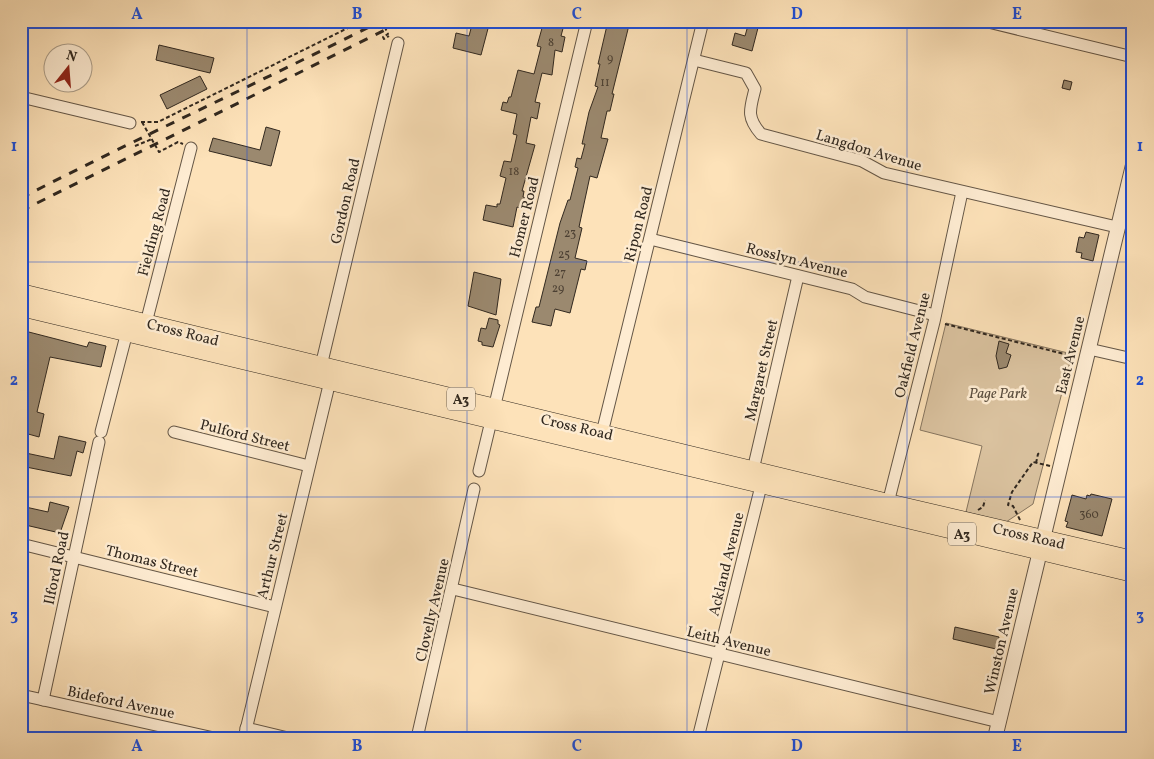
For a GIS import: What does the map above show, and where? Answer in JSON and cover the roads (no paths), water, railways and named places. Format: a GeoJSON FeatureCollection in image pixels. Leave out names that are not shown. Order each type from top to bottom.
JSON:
{"type":"FeatureCollection","features":[{"type":"Feature","properties":{"kind":"highway","name":"Cross Road"},"geometry":{"type":"LineString","coordinates":[[21,293],[321,366],[492,414]]}},
{"type":"Feature","properties":{"kind":"highway","name":"Cross Road"},"geometry":{"type":"LineString","coordinates":[[21,307],[330,381],[492,414],[600,440],[753,470]]}},
{"type":"Feature","properties":{"kind":"highway"},"geometry":{"type":"LineString","coordinates":[[127,332],[146,323]]}},
{"type":"Feature","properties":{"kind":"highway"},"geometry":{"type":"LineString","coordinates":[[321,366],[330,381]]}},
{"type":"Feature","properties":{"kind":"highway","name":"Cross Road"},"geometry":{"type":"LineString","coordinates":[[600,440],[738,480],[767,480],[1041,545],[1133,560]]}},
{"type":"Feature","properties":{"kind":"highway"},"geometry":{"type":"LineString","coordinates":[[738,480],[753,470],[767,480]]}},
{"type":"Feature","properties":{"kind":"highway","name":"Cross Road"},"geometry":{"type":"LineString","coordinates":[[1041,545],[1133,574]]}},
{"type":"Feature","properties":{"kind":"street","name":"Homer Road"},"geometry":{"type":"LineString","coordinates":[[492,414],[587,21]]}},
{"type":"Feature","properties":{"kind":"street","name":"Ripon Road"},"geometry":{"type":"LineString","coordinates":[[600,440],[703,21]]}},
{"type":"Feature","properties":{"kind":"street"},"geometry":{"type":"LineString","coordinates":[[984,21],[1133,57]]}},
{"type":"Feature","properties":{"kind":"street","name":"Gordon Road"},"geometry":{"type":"LineString","coordinates":[[321,366],[398,43]]}},
{"type":"Feature","properties":{"kind":"street","name":"Langdon Avenue"},"geometry":{"type":"LineString","coordinates":[[694,60],[746,73],[755,88],[749,114],[753,125],[761,134],[862,161],[884,173],[1117,227]]}},
{"type":"Feature","properties":{"kind":"street"},"geometry":{"type":"LineString","coordinates":[[21,97],[130,123]]}},
{"type":"Feature","properties":{"kind":"street","name":"Fielding Road"},"geometry":{"type":"LineString","coordinates":[[146,323],[191,148]]}},
{"type":"Feature","properties":{"kind":"street","name":"East Avenue"},"geometry":{"type":"LineString","coordinates":[[1041,545],[1133,165]]}},
{"type":"Feature","properties":{"kind":"street","name":"Oakfield Avenue"},"geometry":{"type":"LineString","coordinates":[[887,509],[935,318],[962,192]]}},
{"type":"Feature","properties":{"kind":"street","name":"Rosslyn Avenue"},"geometry":{"type":"LineString","coordinates":[[650,239],[852,289],[865,297],[935,318]]}},
{"type":"Feature","properties":{"kind":"street","name":"Margaret Street"},"geometry":{"type":"LineString","coordinates":[[753,470],[798,276]]}},
{"type":"Feature","properties":{"kind":"street","name":"Ilford Road"},"geometry":{"type":"LineString","coordinates":[[43,700],[100,437],[127,332]]}},
{"type":"Feature","properties":{"kind":"street"},"geometry":{"type":"LineString","coordinates":[[1087,354],[1133,359]]}},
{"type":"Feature","properties":{"kind":"street","name":"Arthur Street"},"geometry":{"type":"LineString","coordinates":[[245,733],[330,381]]}},
{"type":"Feature","properties":{"kind":"street"},"geometry":{"type":"LineString","coordinates":[[479,471],[492,414]]}},
{"type":"Feature","properties":{"kind":"street","name":"Pulford Street"},"geometry":{"type":"LineString","coordinates":[[174,432],[309,466]]}},
{"type":"Feature","properties":{"kind":"street","name":"Ackland Avenue"},"geometry":{"type":"LineString","coordinates":[[698,738],[767,480]]}},
{"type":"Feature","properties":{"kind":"street","name":"Clovelly Avenue"},"geometry":{"type":"LineString","coordinates":[[417,738],[453,589],[474,489]]}},
{"type":"Feature","properties":{"kind":"street","name":"Thomas Street"},"geometry":{"type":"LineString","coordinates":[[21,544],[275,607]]}},
{"type":"Feature","properties":{"kind":"street","name":"Winston Avenue"},"geometry":{"type":"LineString","coordinates":[[995,738],[1041,545]]}},
{"type":"Feature","properties":{"kind":"street","name":"Leith Avenue"},"geometry":{"type":"LineString","coordinates":[[453,589],[999,722]]}},
{"type":"Feature","properties":{"kind":"street","name":"Bideford Avenue"},"geometry":{"type":"LineString","coordinates":[[21,695],[214,738]]}},
{"type":"Feature","properties":{"kind":"street"},"geometry":{"type":"LineString","coordinates":[[245,733],[288,738]]}},
{"type":"Feature","properties":{"kind":"railway"},"geometry":{"type":"LineString","coordinates":[[21,198],[381,21]]}},
{"type":"Feature","properties":{"kind":"railway"},"geometry":{"type":"LineString","coordinates":[[21,211],[403,21]]}},
{"type":"Feature","properties":{"kind":"park label","name":"Page Park"},"geometry":{"type":"Point","coordinates":[998,393]}}]}
